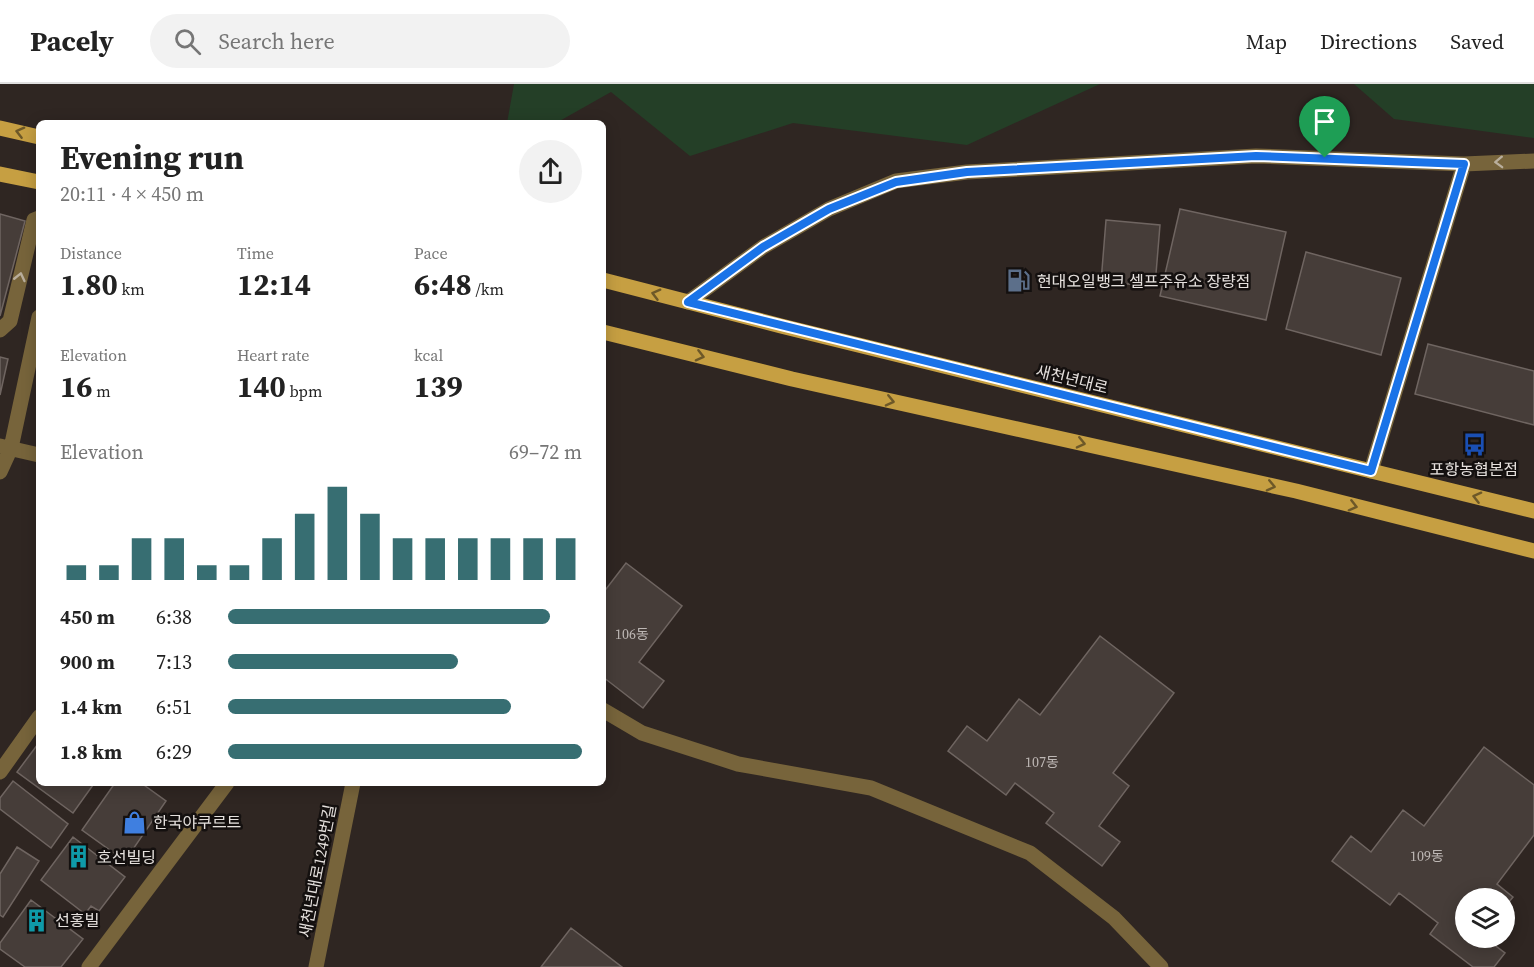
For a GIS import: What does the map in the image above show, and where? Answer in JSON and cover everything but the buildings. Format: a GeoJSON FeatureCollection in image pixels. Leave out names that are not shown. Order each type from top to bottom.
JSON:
{"type":"FeatureCollection","features":[{"type":"Feature","properties":{"kind":"main road"},"geometry":{"type":"LineString","coordinates":[[0,128],[36,136]]}},
{"type":"Feature","properties":{"kind":"main road"},"geometry":{"type":"LineString","coordinates":[[0,174],[36,181]]}},
{"type":"Feature","properties":{"kind":"main road","name":"새천년대로"},"geometry":{"type":"LineString","coordinates":[[606,281],[1534,511]]}},
{"type":"Feature","properties":{"kind":"main road"},"geometry":{"type":"LineString","coordinates":[[606,333],[792,379],[1296,491],[1534,551]]}},
{"type":"Feature","properties":{"kind":"street"},"geometry":{"type":"LineString","coordinates":[[688,302],[763,247],[829,209],[896,182],[967,172],[1256,156],[1464,164],[1534,161]]}},
{"type":"Feature","properties":{"kind":"street"},"geometry":{"type":"LineString","coordinates":[[1371,471],[1464,164]]}},
{"type":"Feature","properties":{"kind":"street"},"geometry":{"type":"LineString","coordinates":[[0,330],[10,321],[36,219]]}},
{"type":"Feature","properties":{"kind":"street"},"geometry":{"type":"LineString","coordinates":[[0,472],[36,328]]}},
{"type":"Feature","properties":{"kind":"street"},"geometry":{"type":"LineString","coordinates":[[5,447],[36,453]]}},
{"type":"Feature","properties":{"kind":"street"},"geometry":{"type":"LineString","coordinates":[[606,712],[642,733],[738,764],[871,788],[1030,853],[1114,918],[1161,967]]}},
{"type":"Feature","properties":{"kind":"street"},"geometry":{"type":"LineString","coordinates":[[0,772],[36,721]]}},
{"type":"Feature","properties":{"kind":"street"},"geometry":{"type":"LineString","coordinates":[[88,967],[225,786]]}},
{"type":"Feature","properties":{"kind":"street","name":"새천년대로1249번길"},"geometry":{"type":"LineString","coordinates":[[316,967],[352,786]]}},
{"type":"Feature","properties":{"kind":"green space"},"geometry":{"type":"Polygon","coordinates":[[[514,84],[1100,84],[967,145],[793,123],[690,156],[611,92],[561,120],[508,120],[514,84]]]}},
{"type":"Feature","properties":{"kind":"green space"},"geometry":{"type":"Polygon","coordinates":[[[1354,84],[1534,84],[1534,138],[1394,119],[1354,84]]]}},
{"type":"Feature","properties":{"kind":"place","name":"현대오일뱅크 셀프주유소 장량점"},"geometry":{"type":"Point","coordinates":[1019,281]}},
{"type":"Feature","properties":{"kind":"place","name":"포항농협본점"},"geometry":{"type":"Point","coordinates":[1474,444]}},
{"type":"Feature","properties":{"kind":"place","name":"한국야쿠르트"},"geometry":{"type":"Point","coordinates":[135,822]}},
{"type":"Feature","properties":{"kind":"place","name":"호선빌딩"},"geometry":{"type":"Point","coordinates":[79,857]}},
{"type":"Feature","properties":{"kind":"place","name":"선홍빌"},"geometry":{"type":"Point","coordinates":[37,920]}},
{"type":"Feature","properties":{"kind":"route"},"geometry":{"type":"LineString","coordinates":[[1256,156],[1325,158],[1464,164],[1371,471],[781,327],[688,302],[763,247],[829,209],[896,182],[967,172],[1256,156]]}}]}
